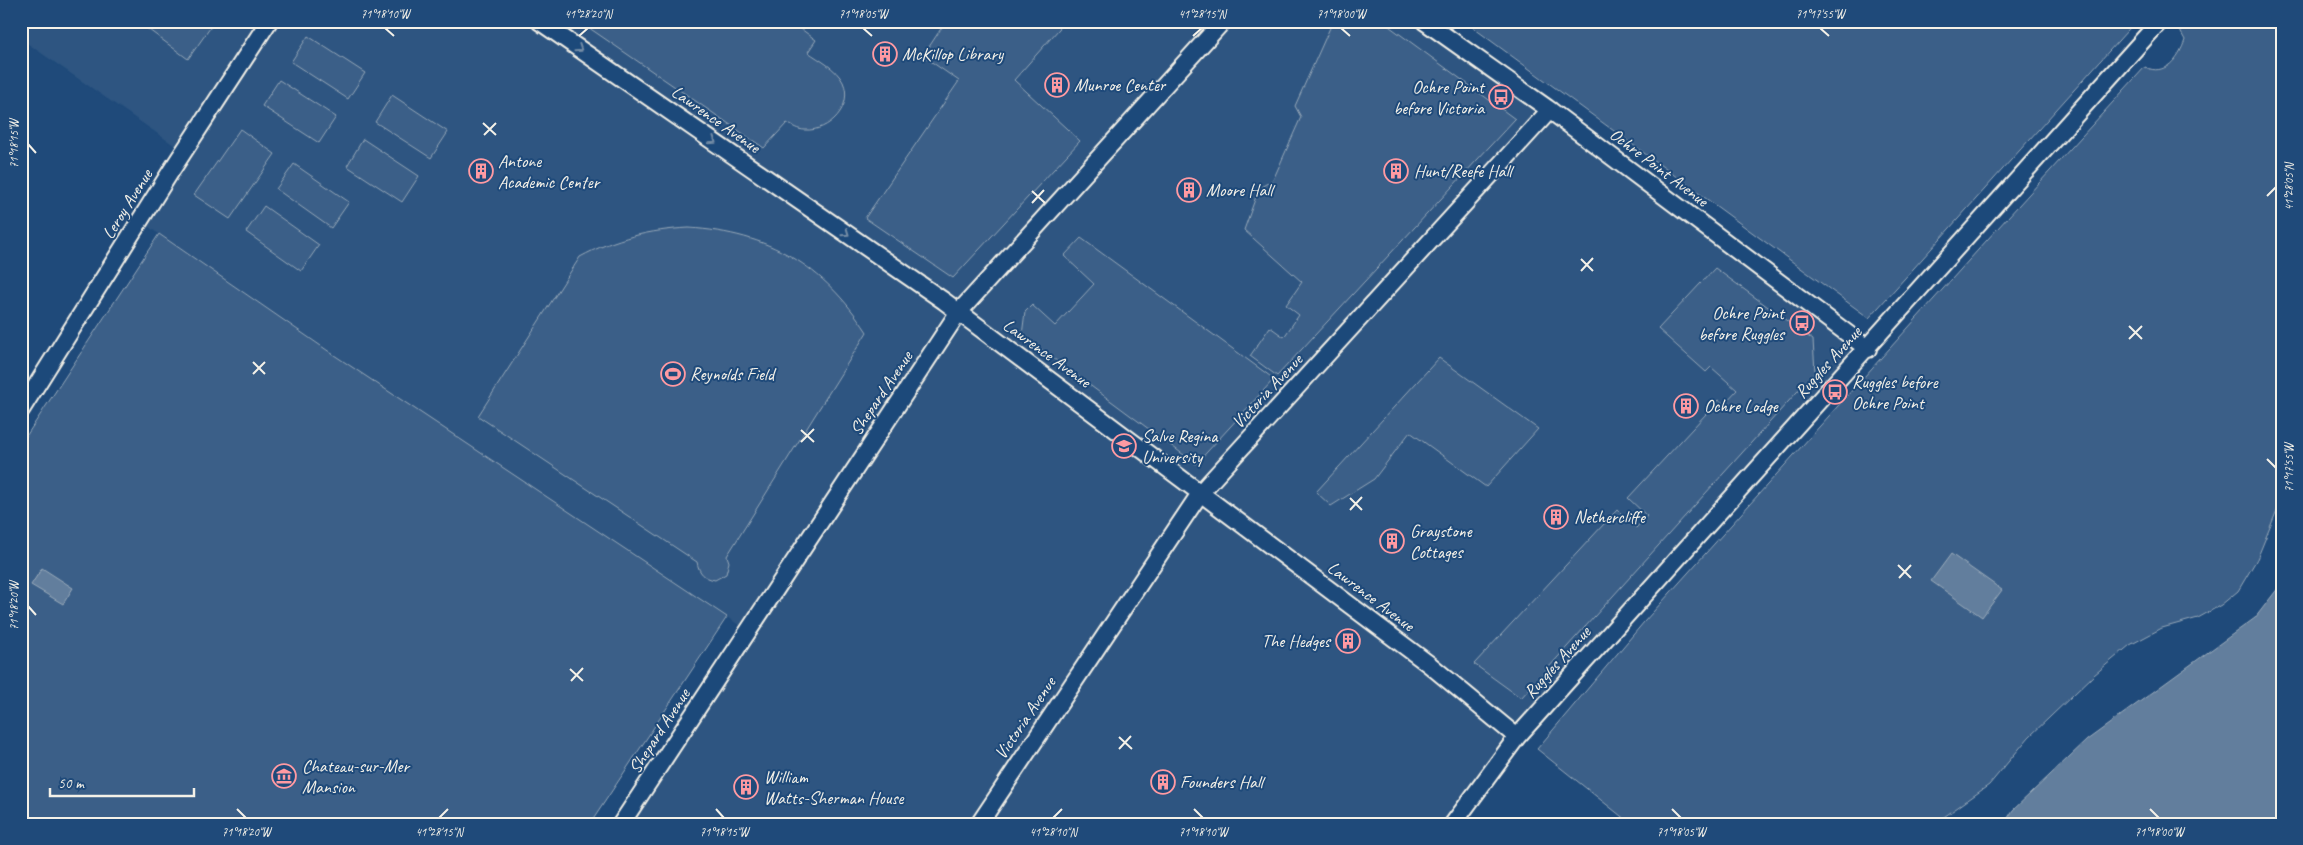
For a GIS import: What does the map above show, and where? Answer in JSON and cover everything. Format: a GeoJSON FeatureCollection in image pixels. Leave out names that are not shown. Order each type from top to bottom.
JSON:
{"type":"FeatureCollection","features":[{"type":"Feature","properties":{"kind":"street","name":"Leroy Avenue"},"geometry":{"type":"LineString","coordinates":[[21,410],[171,171],[269,21]]}},
{"type":"Feature","properties":{"kind":"street","name":"Lawrence Avenue"},"geometry":{"type":"LineString","coordinates":[[538,21],[958,313],[1201,492],[1430,666],[1517,737]]}},
{"type":"Feature","properties":{"kind":"street","name":"Shepard Avenue"},"geometry":{"type":"LineString","coordinates":[[622,824],[958,313],[1223,21]]}},
{"type":"Feature","properties":{"kind":"street","name":"Ochre Point Avenue"},"geometry":{"type":"LineString","coordinates":[[1424,21],[1550,110],[1868,349]]}},
{"type":"Feature","properties":{"kind":"street","name":"Ruggles Avenue"},"geometry":{"type":"LineString","coordinates":[[1453,824],[1517,737],[1868,349],[1979,221],[2160,21]]}},
{"type":"Feature","properties":{"kind":"street","name":"Victoria Avenue"},"geometry":{"type":"LineString","coordinates":[[979,824],[1201,492],[1550,110]]}},
{"type":"Feature","properties":{"kind":"shaded area","name":"Salve Regina University"},"geometry":{"type":"Polygon","coordinates":[[[21,21],[1424,21],[1868,349],[1749,479],[1453,824],[621,824],[748,631],[426,418],[140,221],[184,152],[21,39],[21,21]]]}},
{"type":"Feature","properties":{"kind":"shaded area"},"geometry":{"type":"Polygon","coordinates":[[[137,21],[215,21],[188,59],[137,21]]]}},
{"type":"Feature","properties":{"kind":"shaded area"},"geometry":{"type":"Polygon","coordinates":[[[579,21],[798,21],[803,25],[801,29],[816,40],[808,52],[832,68],[843,82],[846,91],[845,100],[837,116],[823,127],[802,130],[787,123],[764,148],[579,21]]]}},
{"type":"Feature","properties":{"kind":"shaded area"},"geometry":{"type":"Polygon","coordinates":[[[946,21],[1066,21],[1014,80],[1080,141],[953,278],[865,218],[959,81],[923,56],[946,21]]]}},
{"type":"Feature","properties":{"kind":"shaded area"},"geometry":{"type":"Polygon","coordinates":[[[1333,21],[1382,21],[1515,119],[1277,376],[1250,356],[1270,327],[1284,337],[1299,315],[1286,305],[1302,282],[1244,230],[1259,188],[1273,180],[1301,117],[1295,106],[1333,21]]]}},
{"type":"Feature","properties":{"kind":"shaded area"},"geometry":{"type":"Polygon","coordinates":[[[1464,21],[2136,21],[1869,318],[1464,21]]]}},
{"type":"Feature","properties":{"kind":"shaded area"},"geometry":{"type":"Polygon","coordinates":[[[2186,21],[2275,21],[2282,34],[2282,498],[2257,559],[2238,591],[2221,605],[2198,618],[2162,628],[2130,645],[2094,675],[2029,737],[1989,785],[1934,824],[1917,818],[1912,824],[1631,824],[1537,749],[1644,622],[2145,67],[2159,70],[2165,68],[2175,59],[2185,40],[2179,29],[2186,21]]]}},
{"type":"Feature","properties":{"kind":"shaded area"},"geometry":{"type":"Polygon","coordinates":[[[308,36],[365,73],[348,99],[291,62],[308,36]]]}},
{"type":"Feature","properties":{"kind":"shaded area"},"geometry":{"type":"Polygon","coordinates":[[[279,80],[336,117],[319,143],[262,106],[279,80]]]}},
{"type":"Feature","properties":{"kind":"shaded area"},"geometry":{"type":"Polygon","coordinates":[[[392,95],[448,132],[431,158],[375,122],[392,95]]]}},
{"type":"Feature","properties":{"kind":"shaded area"},"geometry":{"type":"Polygon","coordinates":[[[240,129],[275,154],[230,219],[194,195],[240,129]]]}},
{"type":"Feature","properties":{"kind":"shaded area"},"geometry":{"type":"Polygon","coordinates":[[[363,139],[419,176],[402,202],[347,166],[363,139]]]}},
{"type":"Feature","properties":{"kind":"shaded area"},"geometry":{"type":"Polygon","coordinates":[[[294,164],[349,202],[331,228],[276,189],[294,164]]]}},
{"type":"Feature","properties":{"kind":"shaded area"},"geometry":{"type":"Polygon","coordinates":[[[264,206],[319,245],[301,271],[246,232],[264,206]]]}},
{"type":"Feature","properties":{"kind":"shaded area","name":"Reynolds Field"},"geometry":{"type":"Polygon","coordinates":[[[689,228],[718,231],[744,237],[769,245],[792,257],[832,288],[850,308],[867,332],[727,556],[729,562],[726,574],[715,580],[703,574],[697,562],[478,416],[580,257],[593,250],[633,236],[689,228]]]}},
{"type":"Feature","properties":{"kind":"shaded area"},"geometry":{"type":"Polygon","coordinates":[[[159,234],[334,355],[727,617],[590,824],[21,824],[21,444],[159,234]]]}},
{"type":"Feature","properties":{"kind":"shaded area"},"geometry":{"type":"Polygon","coordinates":[[[1081,238],[1274,379],[1196,464],[1022,335],[1025,312],[1032,305],[1055,326],[1094,284],[1064,256],[1081,238]]]}},
{"type":"Feature","properties":{"kind":"shaded area"},"geometry":{"type":"Polygon","coordinates":[[[1715,268],[1813,340],[1815,372],[1521,698],[1474,664],[1617,510],[1636,528],[1647,516],[1628,498],[1719,400],[1724,404],[1737,390],[1711,367],[1706,372],[1658,329],[1715,268]]]}},
{"type":"Feature","properties":{"kind":"shaded area"},"geometry":{"type":"Polygon","coordinates":[[[1439,358],[1538,429],[1486,487],[1410,432],[1374,479],[1331,506],[1316,492],[1439,358]]]}},
{"type":"Feature","properties":{"kind":"shaded area"},"geometry":{"type":"Polygon","coordinates":[[[1951,554],[2002,590],[1982,617],[1931,581],[1951,554]]]}},
{"type":"Feature","properties":{"kind":"shaded area"},"geometry":{"type":"Polygon","coordinates":[[[42,568],[73,588],[63,604],[31,585],[42,568]]]}},
{"type":"Feature","properties":{"kind":"shaded area"},"geometry":{"type":"Polygon","coordinates":[[[2282,583],[2282,824],[2004,824],[2013,810],[2087,740],[2255,618],[2282,583]]]}},
{"type":"Feature","properties":{"kind":"place","name":"McKillop Library"},"geometry":{"type":"Point","coordinates":[885,54]}},
{"type":"Feature","properties":{"kind":"place","name":"Munroe Center"},"geometry":{"type":"Point","coordinates":[1057,85]}},
{"type":"Feature","properties":{"kind":"place","name":"Ochre Point before Victoria"},"geometry":{"type":"Point","coordinates":[1501,97]}},
{"type":"Feature","properties":{"kind":"place","name":"Antone Academic Center"},"geometry":{"type":"Point","coordinates":[481,171]}},
{"type":"Feature","properties":{"kind":"place","name":"Hunt/Reefe Hall"},"geometry":{"type":"Point","coordinates":[1396,171]}},
{"type":"Feature","properties":{"kind":"place","name":"Moore Hall"},"geometry":{"type":"Point","coordinates":[1189,190]}},
{"type":"Feature","properties":{"kind":"place","name":"Ochre Point before Ruggles"},"geometry":{"type":"Point","coordinates":[1802,323]}},
{"type":"Feature","properties":{"kind":"place","name":"Reynolds Field"},"geometry":{"type":"Point","coordinates":[673,374]}},
{"type":"Feature","properties":{"kind":"place","name":"Ruggles before Ochre Point"},"geometry":{"type":"Point","coordinates":[1835,392]}},
{"type":"Feature","properties":{"kind":"place","name":"Ochre Lodge"},"geometry":{"type":"Point","coordinates":[1686,406]}},
{"type":"Feature","properties":{"kind":"place","name":"Salve Regina University"},"geometry":{"type":"Point","coordinates":[1124,446]}},
{"type":"Feature","properties":{"kind":"place","name":"Nethercliffe"},"geometry":{"type":"Point","coordinates":[1556,517]}},
{"type":"Feature","properties":{"kind":"place","name":"Graystone Cottages"},"geometry":{"type":"Point","coordinates":[1392,541]}},
{"type":"Feature","properties":{"kind":"place","name":"The Hedges"},"geometry":{"type":"Point","coordinates":[1348,641]}},
{"type":"Feature","properties":{"kind":"place","name":"Chateau-sur-Mer Mansion"},"geometry":{"type":"Point","coordinates":[284,776]}},
{"type":"Feature","properties":{"kind":"place","name":"Founders Hall"},"geometry":{"type":"Point","coordinates":[1163,782]}},
{"type":"Feature","properties":{"kind":"place","name":"William Watts-Sherman House"},"geometry":{"type":"Point","coordinates":[746,787]}}]}
